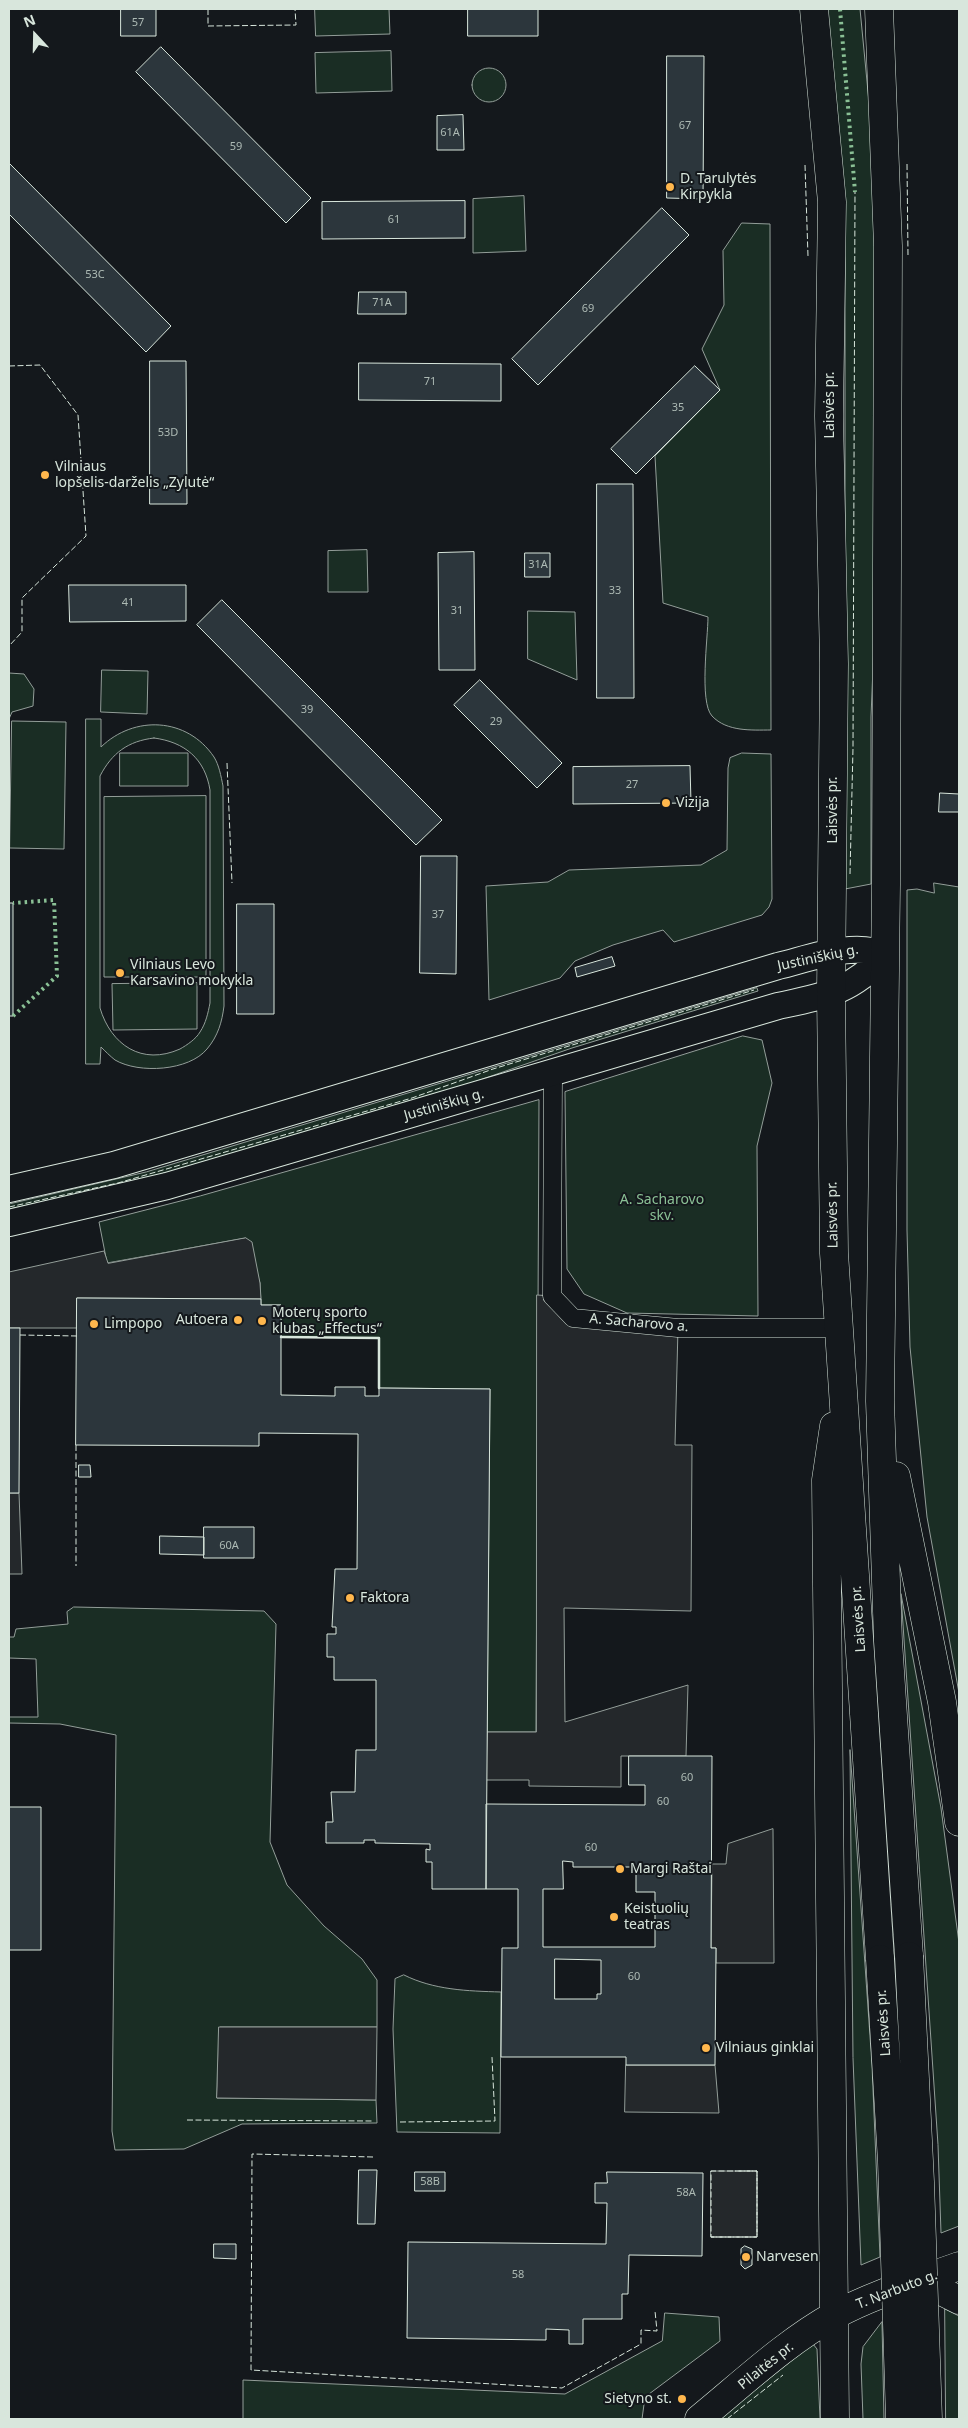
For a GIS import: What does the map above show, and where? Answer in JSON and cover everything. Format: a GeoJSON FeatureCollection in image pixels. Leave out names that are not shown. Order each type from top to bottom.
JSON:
{"type":"FeatureCollection","features":[{"type":"Feature","properties":{"kind":"main road","name":"Laisvės pr."},"geometry":{"type":"LineString","coordinates":[[814,9],[832,202],[829,416],[834,664],[831,954],[834,1253],[837,1328],[842,1374],[892,2162],[900,2419]]}},
{"type":"Feature","properties":{"kind":"main road","name":"Laisvės pr."},"geometry":{"type":"LineString","coordinates":[[880,9],[888,246],[885,955],[880,1401],[888,1641],[909,1956],[920,2182],[928,2419]]}},
{"type":"Feature","properties":{"kind":"main road","name":"Justiniškių g."},"geometry":{"type":"LineString","coordinates":[[9,1189],[114,1165],[778,966],[856,948],[873,949],[885,955],[871,970],[831,994],[778,1006],[553,1074],[167,1186],[9,1223]]}},
{"type":"Feature","properties":{"kind":"main road"},"geometry":{"type":"LineString","coordinates":[[835,2419],[826,1480],[842,1374]]}},
{"type":"Feature","properties":{"kind":"main road","name":"Laisvės pr."},"geometry":{"type":"LineString","coordinates":[[880,1401],[942,1702],[959,1822]]}},
{"type":"Feature","properties":{"kind":"main road","name":"T. Narbuto g."},"geometry":{"type":"LineString","coordinates":[[835,2315],[884,2294],[959,2266]]}},
{"type":"Feature","properties":{"kind":"main road"},"geometry":{"type":"LineString","coordinates":[[884,2294],[913,2289],[937,2289],[959,2300]]}},
{"type":"Feature","properties":{"kind":"main road","name":"Pilaitės pr."},"geometry":{"type":"LineString","coordinates":[[699,2419],[794,2342],[835,2315]]}},
{"type":"Feature","properties":{"kind":"street","name":"A. Sacharovo a."},"geometry":{"type":"LineString","coordinates":[[553,1074],[552,1296],[573,1318],[678,1328],[837,1328]]}},
{"type":"Feature","properties":{"kind":"green space"},"geometry":{"type":"Polygon","coordinates":[[[315,9],[389,9],[390,34],[316,36],[315,9]]]}},
{"type":"Feature","properties":{"kind":"green space"},"geometry":{"type":"Polygon","coordinates":[[[826,9],[860,9],[875,164],[876,592],[871,717],[871,884],[845,889],[845,262],[826,9]]]}},
{"type":"Feature","properties":{"kind":"green space"},"geometry":{"type":"Polygon","coordinates":[[[391,51],[392,91],[316,93],[315,53],[391,51]]]}},
{"type":"Feature","properties":{"kind":"green space"},"geometry":{"type":"Polygon","coordinates":[[[489,68],[496,69],[501,73],[505,78],[505,92],[501,97],[496,101],[489,102],[482,101],[477,97],[473,92],[472,85],[473,78],[477,73],[482,69],[489,68]]]}},
{"type":"Feature","properties":{"kind":"green space"},"geometry":{"type":"Polygon","coordinates":[[[524,196],[526,251],[473,253],[473,199],[524,196]]]}},
{"type":"Feature","properties":{"kind":"green space"},"geometry":{"type":"Polygon","coordinates":[[[742,223],[770,224],[771,730],[740,729],[725,725],[712,716],[708,709],[705,684],[708,617],[663,603],[655,456],[720,390],[702,349],[724,305],[723,251],[742,223]]]}},
{"type":"Feature","properties":{"kind":"green space"},"geometry":{"type":"Polygon","coordinates":[[[367,550],[368,592],[328,592],[328,551],[367,550]]]}},
{"type":"Feature","properties":{"kind":"green space"},"geometry":{"type":"Polygon","coordinates":[[[528,611],[575,612],[577,680],[528,659],[528,611]]]}},
{"type":"Feature","properties":{"kind":"green space"},"geometry":{"type":"Polygon","coordinates":[[[102,670],[148,671],[147,714],[101,712],[102,670]]]}},
{"type":"Feature","properties":{"kind":"green space"},"geometry":{"type":"Polygon","coordinates":[[[9,673],[24,674],[34,689],[33,706],[12,712],[9,719],[9,673]]]}},
{"type":"Feature","properties":{"kind":"green space"},"geometry":{"type":"Polygon","coordinates":[[[86,719],[101,719],[101,747],[129,729],[160,725],[175,728],[190,734],[203,744],[214,757],[219,767],[223,786],[224,1006],[221,1023],[217,1034],[207,1049],[199,1056],[176,1066],[150,1068],[125,1064],[115,1060],[101,1047],[100,1064],[86,1064],[86,719]],[[154,738],[129,745],[110,761],[100,776],[100,1008],[105,1021],[120,1042],[130,1049],[153,1055],[166,1054],[180,1049],[194,1039],[204,1025],[210,1003],[210,790],[204,769],[192,754],[175,743],[154,738]]]}},
{"type":"Feature","properties":{"kind":"green space"},"geometry":{"type":"Polygon","coordinates":[[[12,721],[66,722],[64,849],[10,848],[12,721]]]}},
{"type":"Feature","properties":{"kind":"green space"},"geometry":{"type":"Polygon","coordinates":[[[120,753],[188,753],[188,786],[120,786],[120,753]]]}},
{"type":"Feature","properties":{"kind":"green space"},"geometry":{"type":"Polygon","coordinates":[[[742,753],[771,754],[772,899],[769,907],[762,915],[674,942],[663,930],[613,945],[575,961],[560,978],[489,1000],[486,886],[548,882],[569,870],[701,865],[727,850],[728,768],[730,758],[742,753]]]}},
{"type":"Feature","properties":{"kind":"green space"},"geometry":{"type":"Polygon","coordinates":[[[206,796],[206,977],[104,977],[104,797],[206,796]]]}},
{"type":"Feature","properties":{"kind":"green space"},"geometry":{"type":"Polygon","coordinates":[[[934,883],[959,887],[959,1693],[927,1517],[910,1347],[907,1230],[907,890],[917,889],[934,893],[934,883]]]}},
{"type":"Feature","properties":{"kind":"green space"},"geometry":{"type":"Polygon","coordinates":[[[197,983],[197,1029],[113,1030],[112,984],[197,983]]]}},
{"type":"Feature","properties":{"kind":"green space"},"geometry":{"type":"Polygon","coordinates":[[[757,988],[758,991],[572,1048],[451,1090],[140,1181],[9,1209],[9,1204],[146,1172],[757,988]]]}},
{"type":"Feature","properties":{"kind":"green space","name":"A. Sacharovo skv."},"geometry":{"type":"Polygon","coordinates":[[[743,1036],[762,1040],[772,1083],[757,1146],[758,1316],[627,1313],[584,1294],[567,1269],[565,1092],[743,1036]]]}},
{"type":"Feature","properties":{"kind":"green space"},"geometry":{"type":"Polygon","coordinates":[[[539,1100],[536,1732],[487,1732],[490,1389],[379,1388],[379,1338],[281,1337],[281,1305],[261,1305],[260,1283],[246,1238],[107,1263],[99,1222],[200,1196],[539,1100]]]}},
{"type":"Feature","properties":{"kind":"green space"},"geometry":{"type":"Polygon","coordinates":[[[901,1594],[941,1808],[959,1943],[959,2226],[941,2233],[938,2145],[901,1594]]]}},
{"type":"Feature","properties":{"kind":"green space"},"geometry":{"type":"Polygon","coordinates":[[[74,1607],[264,1611],[276,1624],[270,1842],[287,1885],[324,1926],[362,1959],[377,1980],[377,2027],[220,2027],[217,2098],[376,2100],[377,2123],[242,2124],[184,2149],[115,2150],[112,2131],[116,1735],[60,1724],[9,1723],[9,1717],[38,1717],[36,1659],[9,1658],[9,1637],[14,1637],[16,1629],[68,1624],[67,1612],[74,1607]]]}},
{"type":"Feature","properties":{"kind":"green space"},"geometry":{"type":"Polygon","coordinates":[[[850,1750],[872,2065],[880,2257],[861,2265],[853,2058],[850,1750]]]}},
{"type":"Feature","properties":{"kind":"green space"},"geometry":{"type":"Polygon","coordinates":[[[404,1975],[439,1987],[501,1992],[500,2133],[397,2132],[393,2029],[395,1979],[404,1975]]]}},
{"type":"Feature","properties":{"kind":"green space"},"geometry":{"type":"Polygon","coordinates":[[[945,2309],[959,2316],[959,2419],[946,2419],[945,2309]]]}},
{"type":"Feature","properties":{"kind":"green space"},"geometry":{"type":"Polygon","coordinates":[[[665,2313],[719,2317],[720,2341],[645,2397],[642,2419],[243,2419],[243,2380],[565,2394],[662,2341],[665,2313]]]}},
{"type":"Feature","properties":{"kind":"green space"},"geometry":{"type":"Polygon","coordinates":[[[882,2322],[884,2419],[863,2419],[861,2364],[863,2347],[882,2322]]]}},
{"type":"Feature","properties":{"kind":"green space"},"geometry":{"type":"Polygon","coordinates":[[[813,2344],[817,2349],[820,2419],[719,2419],[813,2344]]]}},
{"type":"Feature","properties":{"kind":"shaded area"},"geometry":{"type":"Polygon","coordinates":[[[246,1238],[252,1242],[260,1283],[261,1299],[77,1298],[77,1328],[9,1328],[9,1272],[104,1251],[108,1263],[246,1238]]]}},
{"type":"Feature","properties":{"kind":"shaded area"},"geometry":{"type":"Polygon","coordinates":[[[537,1295],[552,1296],[573,1318],[678,1328],[675,1445],[692,1445],[691,1611],[564,1608],[565,1722],[688,1685],[686,1756],[621,1756],[621,1787],[529,1786],[529,1780],[486,1780],[487,1732],[536,1732],[537,1295]]]}},
{"type":"Feature","properties":{"kind":"shaded area"},"geometry":{"type":"Polygon","coordinates":[[[9,1493],[19,1493],[22,1574],[9,1574],[9,1493]]]}},
{"type":"Feature","properties":{"kind":"shaded area"},"geometry":{"type":"Polygon","coordinates":[[[773,1829],[774,1963],[716,1963],[716,1948],[711,1948],[712,1864],[726,1864],[728,1844],[773,1829]]]}},
{"type":"Feature","properties":{"kind":"shaded area"},"geometry":{"type":"Polygon","coordinates":[[[219,2027],[377,2027],[376,2100],[217,2098],[219,2027]]]}},
{"type":"Feature","properties":{"kind":"shaded area"},"geometry":{"type":"Polygon","coordinates":[[[626,2065],[715,2065],[719,2113],[625,2112],[626,2065]]]}},
{"type":"Feature","properties":{"kind":"shaded area"},"geometry":{"type":"Polygon","coordinates":[[[711,2171],[757,2171],[757,2237],[711,2237],[711,2171]]]}},
{"type":"Feature","properties":{"kind":"building"},"geometry":{"type":"Polygon","coordinates":[[[121,9],[156,9],[156,36],[121,36],[121,9]]]}},
{"type":"Feature","properties":{"kind":"building"},"geometry":{"type":"Polygon","coordinates":[[[468,9],[538,9],[538,36],[468,36],[468,9]]]}},
{"type":"Feature","properties":{"kind":"building"},"geometry":{"type":"Polygon","coordinates":[[[161,47],[311,198],[286,223],[136,72],[161,47]]]}},
{"type":"Feature","properties":{"kind":"building"},"geometry":{"type":"Polygon","coordinates":[[[667,56],[704,56],[703,199],[667,198],[667,56]]]}},
{"type":"Feature","properties":{"kind":"building"},"geometry":{"type":"Polygon","coordinates":[[[463,115],[464,150],[437,150],[437,116],[463,115]]]}},
{"type":"Feature","properties":{"kind":"building"},"geometry":{"type":"Polygon","coordinates":[[[9,163],[171,326],[146,352],[9,214],[9,163]]]}},
{"type":"Feature","properties":{"kind":"building"},"geometry":{"type":"Polygon","coordinates":[[[465,201],[465,238],[322,239],[322,202],[465,201]]]}},
{"type":"Feature","properties":{"kind":"building"},"geometry":{"type":"Polygon","coordinates":[[[662,208],[689,235],[538,385],[512,359],[662,208]]]}},
{"type":"Feature","properties":{"kind":"building"},"geometry":{"type":"Polygon","coordinates":[[[359,292],[406,292],[406,314],[358,314],[359,292]]]}},
{"type":"Feature","properties":{"kind":"building"},"geometry":{"type":"Polygon","coordinates":[[[150,361],[186,361],[187,504],[150,504],[150,361]]]}},
{"type":"Feature","properties":{"kind":"building"},"geometry":{"type":"Polygon","coordinates":[[[359,363],[501,364],[501,401],[359,400],[359,363]]]}},
{"type":"Feature","properties":{"kind":"building"},"geometry":{"type":"Polygon","coordinates":[[[695,366],[720,390],[636,474],[611,449],[695,366]]]}},
{"type":"Feature","properties":{"kind":"building"},"geometry":{"type":"Polygon","coordinates":[[[597,484],[633,484],[634,698],[597,698],[597,484]]]}},
{"type":"Feature","properties":{"kind":"building"},"geometry":{"type":"Polygon","coordinates":[[[474,552],[475,670],[439,670],[438,553],[474,552]]]}},
{"type":"Feature","properties":{"kind":"building"},"geometry":{"type":"Polygon","coordinates":[[[525,553],[550,553],[550,577],[525,577],[525,553]]]}},
{"type":"Feature","properties":{"kind":"building"},"geometry":{"type":"Polygon","coordinates":[[[69,585],[186,585],[186,621],[70,622],[69,585]]]}},
{"type":"Feature","properties":{"kind":"building"},"geometry":{"type":"Polygon","coordinates":[[[222,600],[442,820],[416,845],[197,625],[222,600]]]}},
{"type":"Feature","properties":{"kind":"building"},"geometry":{"type":"Polygon","coordinates":[[[480,680],[562,763],[537,788],[454,705],[480,680]]]}},
{"type":"Feature","properties":{"kind":"building"},"geometry":{"type":"Polygon","coordinates":[[[690,766],[691,803],[573,804],[573,767],[690,766]]]}},
{"type":"Feature","properties":{"kind":"building"},"geometry":{"type":"Polygon","coordinates":[[[940,793],[959,794],[959,812],[939,812],[940,793]]]}},
{"type":"Feature","properties":{"kind":"building"},"geometry":{"type":"Polygon","coordinates":[[[421,856],[457,856],[456,974],[420,973],[421,856]]]}},
{"type":"Feature","properties":{"kind":"building"},"geometry":{"type":"Polygon","coordinates":[[[9,903],[13,903],[13,1016],[9,1016],[9,903]]]}},
{"type":"Feature","properties":{"kind":"building"},"geometry":{"type":"Polygon","coordinates":[[[237,904],[274,904],[274,1014],[237,1014],[237,904]]]}},
{"type":"Feature","properties":{"kind":"building"},"geometry":{"type":"Polygon","coordinates":[[[612,957],[615,966],[577,977],[575,968],[612,957]]]}},
{"type":"Feature","properties":{"kind":"building"},"geometry":{"type":"Polygon","coordinates":[[[77,1298],[261,1299],[261,1305],[281,1305],[281,1395],[335,1396],[335,1387],[365,1387],[365,1396],[379,1396],[379,1388],[490,1389],[486,1889],[432,1889],[432,1862],[426,1862],[426,1849],[430,1850],[430,1844],[375,1843],[375,1840],[364,1840],[364,1843],[326,1843],[326,1822],[333,1822],[331,1792],[355,1792],[356,1750],[376,1750],[376,1680],[334,1680],[334,1657],[327,1657],[327,1634],[336,1634],[336,1627],[332,1627],[335,1569],[357,1569],[358,1434],[259,1433],[259,1446],[76,1445],[77,1298]]]}},
{"type":"Feature","properties":{"kind":"building"},"geometry":{"type":"Polygon","coordinates":[[[9,1328],[20,1328],[19,1493],[9,1493],[9,1328]]]}},
{"type":"Feature","properties":{"kind":"building"},"geometry":{"type":"Polygon","coordinates":[[[79,1465],[90,1465],[91,1477],[79,1477],[79,1465]]]}},
{"type":"Feature","properties":{"kind":"building"},"geometry":{"type":"Polygon","coordinates":[[[204,1527],[254,1527],[254,1558],[204,1558],[204,1527]]]}},
{"type":"Feature","properties":{"kind":"building"},"geometry":{"type":"Polygon","coordinates":[[[160,1536],[204,1537],[204,1555],[160,1554],[160,1536]]]}},
{"type":"Feature","properties":{"kind":"building"},"geometry":{"type":"Polygon","coordinates":[[[629,1756],[712,1756],[711,1948],[716,1948],[715,2065],[626,2065],[626,2057],[501,2057],[502,1948],[518,1948],[518,1889],[486,1889],[486,1804],[645,1805],[645,1785],[629,1785],[629,1756]],[[563,1861],[563,1889],[543,1889],[543,1947],[655,1947],[655,1892],[636,1892],[636,1867],[573,1867],[573,1862],[563,1861]],[[555,1959],[555,1999],[597,1999],[597,1994],[601,1994],[601,1960],[555,1959]]]}},
{"type":"Feature","properties":{"kind":"building"},"geometry":{"type":"Polygon","coordinates":[[[9,1807],[41,1807],[41,1950],[9,1950],[9,1807]]]}},
{"type":"Feature","properties":{"kind":"building"},"geometry":{"type":"Polygon","coordinates":[[[359,2170],[377,2170],[375,2224],[358,2224],[359,2170]]]}},
{"type":"Feature","properties":{"kind":"building"},"geometry":{"type":"Polygon","coordinates":[[[415,2172],[445,2172],[445,2191],[415,2191],[415,2172]]]}},
{"type":"Feature","properties":{"kind":"building"},"geometry":{"type":"Polygon","coordinates":[[[607,2172],[703,2173],[702,2256],[629,2255],[628,2294],[622,2294],[622,2319],[583,2319],[583,2344],[569,2344],[569,2330],[546,2329],[546,2340],[407,2338],[408,2242],[606,2244],[607,2203],[595,2203],[595,2183],[607,2183],[607,2172]]]}},
{"type":"Feature","properties":{"kind":"building"},"geometry":{"type":"Polygon","coordinates":[[[214,2244],[236,2244],[236,2259],[214,2258],[214,2244]]]}},
{"type":"Feature","properties":{"kind":"building","name":"Narvesen"},"geometry":{"type":"Polygon","coordinates":[[[745,2246],[752,2249],[752,2265],[745,2269],[741,2265],[741,2249],[745,2246]]]}},
{"type":"Feature","properties":{"kind":"hedge"},"geometry":{"type":"LineString","coordinates":[[840,9],[855,192]]}},
{"type":"Feature","properties":{"kind":"hedge"},"geometry":{"type":"LineString","coordinates":[[13,903],[54,900],[57,976],[13,1016]]}},
{"type":"Feature","properties":{"kind":"fence"},"geometry":{"type":"LineString","coordinates":[[208,9],[208,26],[296,25],[295,9]]}},
{"type":"Feature","properties":{"kind":"fence"},"geometry":{"type":"LineString","coordinates":[[907,164],[908,255]]}},
{"type":"Feature","properties":{"kind":"fence"},"geometry":{"type":"LineString","coordinates":[[805,165],[808,256]]}},
{"type":"Feature","properties":{"kind":"fence"},"geometry":{"type":"LineString","coordinates":[[850,874],[853,748],[855,192]]}},
{"type":"Feature","properties":{"kind":"fence"},"geometry":{"type":"LineString","coordinates":[[9,366],[40,365],[78,415],[86,536],[22,598],[22,632],[9,646]]}},
{"type":"Feature","properties":{"kind":"fence"},"geometry":{"type":"LineString","coordinates":[[227,763],[232,883]]}},
{"type":"Feature","properties":{"kind":"fence"},"geometry":{"type":"LineString","coordinates":[[9,1207],[118,1183],[412,1098],[493,1069],[754,990]]}},
{"type":"Feature","properties":{"kind":"fence"},"geometry":{"type":"LineString","coordinates":[[20,1335],[77,1336]]}},
{"type":"Feature","properties":{"kind":"fence"},"geometry":{"type":"LineString","coordinates":[[76,1445],[76,1566]]}},
{"type":"Feature","properties":{"kind":"fence"},"geometry":{"type":"LineString","coordinates":[[400,2122],[495,2121],[492,2057]]}},
{"type":"Feature","properties":{"kind":"fence"},"geometry":{"type":"LineString","coordinates":[[187,2120],[374,2121]]}},
{"type":"Feature","properties":{"kind":"fence"},"geometry":{"type":"LineString","coordinates":[[373,2157],[252,2154],[251,2370],[562,2388],[641,2344],[641,2330],[657,2331],[655,2311]]}},
{"type":"Feature","properties":{"kind":"fence"},"geometry":{"type":"LineString","coordinates":[[711,2237],[757,2237],[757,2171],[711,2171],[711,2237],[757,2237],[757,2171],[735,2171]]}},
{"type":"Feature","properties":{"kind":"fence"},"geometry":{"type":"LineString","coordinates":[[727,2419],[783,2375]]}},
{"type":"Feature","properties":{"kind":"wall"},"geometry":{"type":"LineString","coordinates":[[281,1337],[379,1338],[379,1388]]}},
{"type":"Feature","properties":{"kind":"place","name":"D. Tarulytės Kirpykla"},"geometry":{"type":"Point","coordinates":[670,187]}},
{"type":"Feature","properties":{"kind":"place","name":"Vilniaus lopšelis-darželis „Zylutė“"},"geometry":{"type":"Point","coordinates":[45,475]}},
{"type":"Feature","properties":{"kind":"place","name":"Vizija"},"geometry":{"type":"Point","coordinates":[666,803]}},
{"type":"Feature","properties":{"kind":"place","name":"Vilniaus Levo Karsavino mokykla"},"geometry":{"type":"Point","coordinates":[120,973]}},
{"type":"Feature","properties":{"kind":"place","name":"Autoera"},"geometry":{"type":"Point","coordinates":[238,1320]}},
{"type":"Feature","properties":{"kind":"place","name":"Moterų sporto klubas „Effectus“"},"geometry":{"type":"Point","coordinates":[262,1321]}},
{"type":"Feature","properties":{"kind":"place","name":"Limpopo"},"geometry":{"type":"Point","coordinates":[94,1324]}},
{"type":"Feature","properties":{"kind":"place","name":"Faktora"},"geometry":{"type":"Point","coordinates":[350,1598]}},
{"type":"Feature","properties":{"kind":"place","name":"Margi Raštai"},"geometry":{"type":"Point","coordinates":[620,1869]}},
{"type":"Feature","properties":{"kind":"place","name":"Keistuolių teatras"},"geometry":{"type":"Point","coordinates":[614,1917]}},
{"type":"Feature","properties":{"kind":"place","name":"Vilniaus ginklai"},"geometry":{"type":"Point","coordinates":[706,2048]}},
{"type":"Feature","properties":{"kind":"place","name":"Narvesen"},"geometry":{"type":"Point","coordinates":[746,2257]}},
{"type":"Feature","properties":{"kind":"place","name":"Sietyno st."},"geometry":{"type":"Point","coordinates":[682,2399]}}]}
